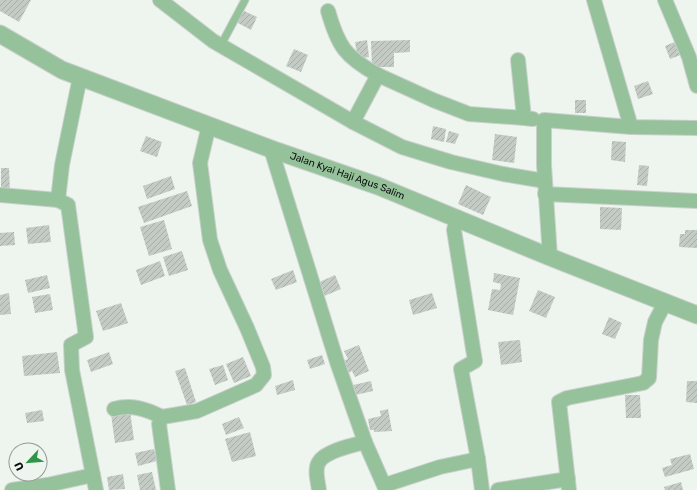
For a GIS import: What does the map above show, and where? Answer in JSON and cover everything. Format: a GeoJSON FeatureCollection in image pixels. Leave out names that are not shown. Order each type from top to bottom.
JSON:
{"type":"FeatureCollection","features":[{"type":"Feature","properties":{"kind":"street"},"geometry":{"type":"LineString","coordinates":[[160,0],[221,45],[353,122],[402,147],[421,154],[503,174],[545,187],[697,201]]}},
{"type":"Feature","properties":{"kind":"street"},"geometry":{"type":"LineString","coordinates":[[594,0],[631,127]]}},
{"type":"Feature","properties":{"kind":"street"},"geometry":{"type":"LineString","coordinates":[[665,0],[689,57],[697,86]]}},
{"type":"Feature","properties":{"kind":"street"},"geometry":{"type":"LineString","coordinates":[[328,11],[334,33],[343,50],[378,75],[433,100],[469,114],[631,127],[697,128]]}},
{"type":"Feature","properties":{"kind":"street","name":"Jalan Kyai Haji Agus Salim"},"geometry":{"type":"LineString","coordinates":[[0,34],[62,70],[271,149],[378,186],[665,303],[696,311]]}},
{"type":"Feature","properties":{"kind":"street"},"geometry":{"type":"LineString","coordinates":[[518,60],[524,118]]}},
{"type":"Feature","properties":{"kind":"street"},"geometry":{"type":"LineString","coordinates":[[353,122],[378,75]]}},
{"type":"Feature","properties":{"kind":"street"},"geometry":{"type":"LineString","coordinates":[[58,200],[62,165],[80,77]]}},
{"type":"Feature","properties":{"kind":"street"},"geometry":{"type":"LineString","coordinates":[[544,120],[545,187],[550,257]]}},
{"type":"Feature","properties":{"kind":"street"},"geometry":{"type":"LineString","coordinates":[[114,409],[121,407],[138,408],[147,410],[162,417],[197,411],[256,385],[264,375],[263,367],[220,270],[210,240],[200,163],[209,125]]}},
{"type":"Feature","properties":{"kind":"street"},"geometry":{"type":"LineString","coordinates":[[271,149],[337,362],[365,442],[386,488],[440,467],[478,459]]}},
{"type":"Feature","properties":{"kind":"street"},"geometry":{"type":"LineString","coordinates":[[0,195],[58,200],[68,205],[86,337],[71,344],[72,370],[96,490]]}},
{"type":"Feature","properties":{"kind":"street"},"geometry":{"type":"LineString","coordinates":[[457,217],[454,230],[475,361],[461,369],[478,459],[482,490]]}},
{"type":"Feature","properties":{"kind":"street"},"geometry":{"type":"LineString","coordinates":[[498,490],[569,484],[559,402],[567,398],[643,383],[649,378],[651,340],[655,322],[665,303]]}},
{"type":"Feature","properties":{"kind":"street"},"geometry":{"type":"LineString","coordinates":[[162,417],[159,424],[168,490]]}},
{"type":"Feature","properties":{"kind":"street"},"geometry":{"type":"LineString","coordinates":[[319,490],[317,474],[319,462],[325,456],[365,442]]}},
{"type":"Feature","properties":{"kind":"street"},"geometry":{"type":"LineString","coordinates":[[12,490],[94,475]]}},
{"type":"Feature","properties":{"kind":"lane"},"geometry":{"type":"LineString","coordinates":[[221,45],[245,0]]}},
{"type":"Feature","properties":{"kind":"building"},"geometry":{"type":"Polygon","coordinates":[[[0,0],[31,0],[19,22],[0,11],[0,0]]]}},
{"type":"Feature","properties":{"kind":"building"},"geometry":{"type":"Polygon","coordinates":[[[242,10],[257,17],[251,30],[236,22],[242,10]]]}},
{"type":"Feature","properties":{"kind":"building"},"geometry":{"type":"Polygon","coordinates":[[[367,40],[369,57],[358,59],[355,42],[367,40]]]}},
{"type":"Feature","properties":{"kind":"building"},"geometry":{"type":"Polygon","coordinates":[[[410,40],[410,52],[394,53],[394,67],[372,67],[371,41],[410,40]]]}},
{"type":"Feature","properties":{"kind":"building"},"geometry":{"type":"Polygon","coordinates":[[[677,41],[683,54],[670,59],[665,46],[677,41]]]}},
{"type":"Feature","properties":{"kind":"building"},"geometry":{"type":"Polygon","coordinates":[[[294,49],[308,55],[301,72],[286,66],[294,49]]]}},
{"type":"Feature","properties":{"kind":"building"},"geometry":{"type":"Polygon","coordinates":[[[648,81],[653,94],[638,99],[634,86],[648,81]]]}},
{"type":"Feature","properties":{"kind":"building"},"geometry":{"type":"Polygon","coordinates":[[[575,100],[586,100],[586,113],[575,113],[575,100]]]}},
{"type":"Feature","properties":{"kind":"building"},"geometry":{"type":"Polygon","coordinates":[[[433,126],[446,129],[444,142],[431,139],[433,126]]]}},
{"type":"Feature","properties":{"kind":"building"},"geometry":{"type":"Polygon","coordinates":[[[449,131],[459,134],[455,144],[446,142],[449,131]]]}},
{"type":"Feature","properties":{"kind":"building"},"geometry":{"type":"Polygon","coordinates":[[[495,134],[517,137],[514,163],[492,160],[495,134]]]}},
{"type":"Feature","properties":{"kind":"building"},"geometry":{"type":"Polygon","coordinates":[[[146,136],[162,142],[157,157],[140,151],[146,136]]]}},
{"type":"Feature","properties":{"kind":"building"},"geometry":{"type":"Polygon","coordinates":[[[612,141],[626,142],[625,162],[611,160],[612,141]]]}},
{"type":"Feature","properties":{"kind":"building"},"geometry":{"type":"Polygon","coordinates":[[[639,165],[649,166],[647,186],[637,185],[639,165]]]}},
{"type":"Feature","properties":{"kind":"building"},"geometry":{"type":"Polygon","coordinates":[[[1,168],[9,168],[10,192],[1,192],[1,168]]]}},
{"type":"Feature","properties":{"kind":"building"},"geometry":{"type":"Polygon","coordinates":[[[171,176],[175,189],[147,199],[143,186],[171,176]]]}},
{"type":"Feature","properties":{"kind":"building"},"geometry":{"type":"Polygon","coordinates":[[[466,185],[491,197],[483,215],[458,204],[466,185]]]}},
{"type":"Feature","properties":{"kind":"building"},"geometry":{"type":"Polygon","coordinates":[[[187,191],[192,206],[144,223],[138,207],[187,191]]]}},
{"type":"Feature","properties":{"kind":"building"},"geometry":{"type":"Polygon","coordinates":[[[600,207],[622,208],[621,230],[600,229],[600,207]]]}},
{"type":"Feature","properties":{"kind":"building"},"geometry":{"type":"Polygon","coordinates":[[[164,220],[172,249],[149,256],[140,227],[164,220]]]}},
{"type":"Feature","properties":{"kind":"building"},"geometry":{"type":"Polygon","coordinates":[[[49,225],[51,242],[28,244],[26,228],[49,225]]]}},
{"type":"Feature","properties":{"kind":"building"},"geometry":{"type":"Polygon","coordinates":[[[685,230],[697,230],[697,248],[679,247],[680,234],[685,234],[685,230]]]}},
{"type":"Feature","properties":{"kind":"building"},"geometry":{"type":"Polygon","coordinates":[[[14,232],[15,245],[0,246],[0,233],[14,232]]]}},
{"type":"Feature","properties":{"kind":"building"},"geometry":{"type":"Polygon","coordinates":[[[182,251],[188,270],[169,276],[163,257],[182,251]]]}},
{"type":"Feature","properties":{"kind":"building"},"geometry":{"type":"Polygon","coordinates":[[[160,261],[165,276],[141,285],[136,270],[160,261]]]}},
{"type":"Feature","properties":{"kind":"building"},"geometry":{"type":"Polygon","coordinates":[[[293,270],[297,282],[276,290],[271,279],[293,270]]]}},
{"type":"Feature","properties":{"kind":"building"},"geometry":{"type":"Polygon","coordinates":[[[494,273],[520,278],[513,315],[488,310],[492,289],[500,290],[501,284],[493,282],[494,273]]]}},
{"type":"Feature","properties":{"kind":"building"},"geometry":{"type":"Polygon","coordinates":[[[47,275],[50,288],[28,293],[25,280],[47,275]]]}},
{"type":"Feature","properties":{"kind":"building"},"geometry":{"type":"Polygon","coordinates":[[[335,275],[341,289],[322,297],[315,284],[335,275]]]}},
{"type":"Feature","properties":{"kind":"building"},"geometry":{"type":"Polygon","coordinates":[[[538,290],[555,297],[546,318],[529,311],[538,290]]]}},
{"type":"Feature","properties":{"kind":"building"},"geometry":{"type":"Polygon","coordinates":[[[9,293],[11,314],[0,315],[0,295],[9,293]]]}},
{"type":"Feature","properties":{"kind":"building"},"geometry":{"type":"Polygon","coordinates":[[[432,293],[437,308],[413,315],[409,300],[432,293]]]}},
{"type":"Feature","properties":{"kind":"building"},"geometry":{"type":"Polygon","coordinates":[[[50,294],[53,310],[35,313],[32,297],[50,294]]]}},
{"type":"Feature","properties":{"kind":"building"},"geometry":{"type":"Polygon","coordinates":[[[121,303],[128,323],[103,331],[96,311],[121,303]]]}},
{"type":"Feature","properties":{"kind":"building"},"geometry":{"type":"Polygon","coordinates":[[[609,317],[622,323],[615,339],[602,334],[609,317]]]}},
{"type":"Feature","properties":{"kind":"building"},"geometry":{"type":"Polygon","coordinates":[[[520,340],[522,362],[501,365],[498,342],[520,340]]]}},
{"type":"Feature","properties":{"kind":"building"},"geometry":{"type":"Polygon","coordinates":[[[359,345],[369,371],[355,377],[352,371],[346,374],[341,362],[348,359],[344,351],[359,345]]]}},
{"type":"Feature","properties":{"kind":"building"},"geometry":{"type":"Polygon","coordinates":[[[57,352],[60,373],[24,376],[22,356],[57,352]]]}},
{"type":"Feature","properties":{"kind":"building"},"geometry":{"type":"Polygon","coordinates":[[[109,352],[113,364],[91,372],[87,360],[109,352]]]}},
{"type":"Feature","properties":{"kind":"building"},"geometry":{"type":"Polygon","coordinates":[[[322,355],[325,364],[310,369],[307,360],[322,355]]]}},
{"type":"Feature","properties":{"kind":"building"},"geometry":{"type":"Polygon","coordinates":[[[243,357],[251,376],[234,383],[226,364],[243,357]]]}},
{"type":"Feature","properties":{"kind":"building"},"geometry":{"type":"Polygon","coordinates":[[[223,365],[228,380],[215,385],[209,369],[223,365]]]}},
{"type":"Feature","properties":{"kind":"building"},"geometry":{"type":"Polygon","coordinates":[[[185,368],[196,402],[187,405],[175,371],[185,368]]]}},
{"type":"Feature","properties":{"kind":"building"},"geometry":{"type":"Polygon","coordinates":[[[293,380],[295,390],[277,395],[275,386],[293,380]]]}},
{"type":"Feature","properties":{"kind":"building"},"geometry":{"type":"Polygon","coordinates":[[[371,381],[373,391],[355,395],[353,385],[371,381]]]}},
{"type":"Feature","properties":{"kind":"building"},"geometry":{"type":"Polygon","coordinates":[[[687,381],[697,381],[697,403],[686,402],[687,381]]]}},
{"type":"Feature","properties":{"kind":"building"},"geometry":{"type":"Polygon","coordinates":[[[625,395],[640,395],[641,418],[626,418],[625,395]]]}},
{"type":"Feature","properties":{"kind":"building"},"geometry":{"type":"Polygon","coordinates":[[[388,409],[392,431],[374,432],[374,430],[370,430],[368,419],[381,416],[380,411],[388,409]]]}},
{"type":"Feature","properties":{"kind":"building"},"geometry":{"type":"Polygon","coordinates":[[[42,410],[44,421],[27,423],[25,413],[42,410]]]}},
{"type":"Feature","properties":{"kind":"building"},"geometry":{"type":"Polygon","coordinates":[[[130,411],[134,440],[115,443],[111,414],[130,411]]]}},
{"type":"Feature","properties":{"kind":"building"},"geometry":{"type":"Polygon","coordinates":[[[239,417],[244,428],[226,435],[222,424],[239,417]]]}},
{"type":"Feature","properties":{"kind":"building"},"geometry":{"type":"Polygon","coordinates":[[[250,432],[256,456],[232,462],[225,439],[250,432]]]}},
{"type":"Feature","properties":{"kind":"building"},"geometry":{"type":"Polygon","coordinates":[[[154,449],[157,461],[138,466],[135,453],[154,449]]]}},
{"type":"Feature","properties":{"kind":"building"},"geometry":{"type":"Polygon","coordinates":[[[690,454],[694,469],[665,477],[662,468],[672,465],[670,459],[690,454]]]}},
{"type":"Feature","properties":{"kind":"building"},"geometry":{"type":"Polygon","coordinates":[[[152,472],[156,490],[140,490],[137,475],[152,472]]]}},
{"type":"Feature","properties":{"kind":"building"},"geometry":{"type":"Polygon","coordinates":[[[123,474],[125,489],[109,490],[107,477],[123,474]]]}},
{"type":"Feature","properties":{"kind":"building"},"geometry":{"type":"Polygon","coordinates":[[[681,482],[683,490],[665,490],[664,487],[681,482]]]}}]}
